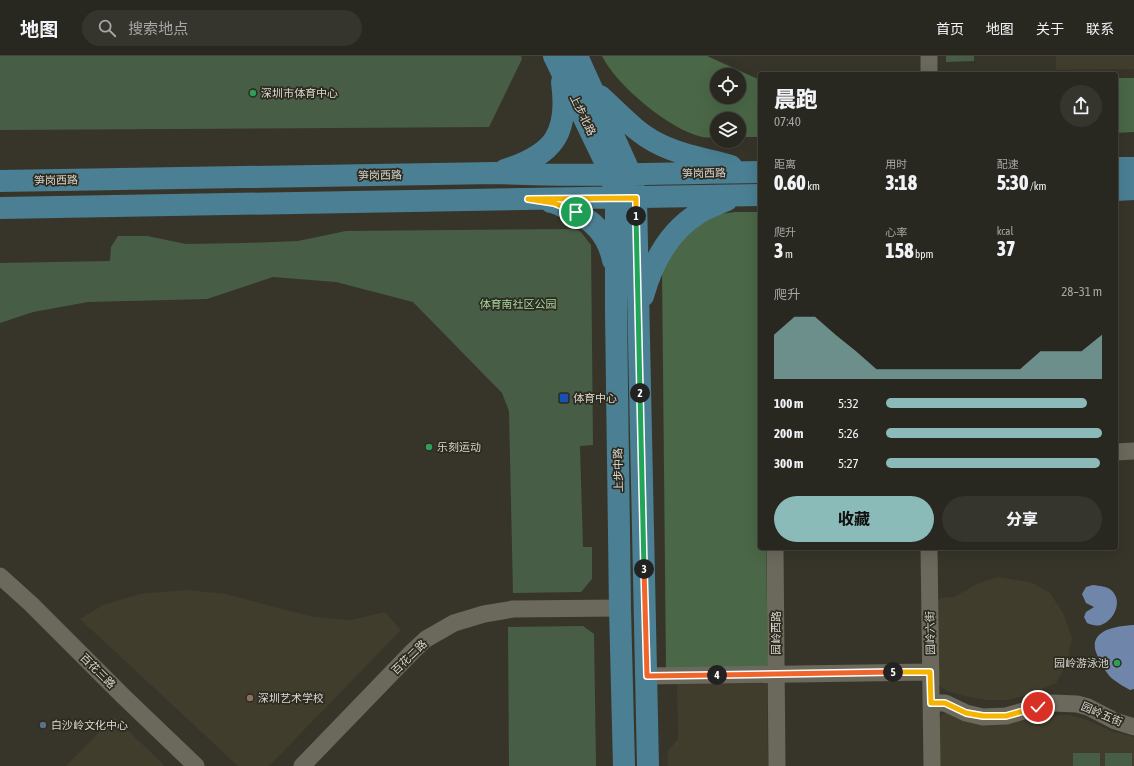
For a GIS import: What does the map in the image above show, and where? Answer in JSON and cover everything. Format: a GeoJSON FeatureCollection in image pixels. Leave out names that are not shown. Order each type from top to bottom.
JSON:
{"type":"FeatureCollection","features":[{"type":"Feature","properties":{"kind":"main road","name":"上步北路"},"geometry":{"type":"LineString","coordinates":[[577,56],[593,89],[621,174]]}},
{"type":"Feature","properties":{"kind":"main road","name":"上步北路"},"geometry":{"type":"LineString","coordinates":[[557,63],[621,174]]}},
{"type":"Feature","properties":{"kind":"main road"},"geometry":{"type":"LineString","coordinates":[[495,173],[521,165],[533,159],[545,151],[555,141],[564,113],[563,88],[557,63]]}},
{"type":"Feature","properties":{"kind":"main road"},"geometry":{"type":"LineString","coordinates":[[593,89],[636,129],[656,143],[675,152],[758,172]]}},
{"type":"Feature","properties":{"kind":"main road"},"geometry":{"type":"LineString","coordinates":[[1118,168],[1134,168]]}},
{"type":"Feature","properties":{"kind":"main road","name":"笋岗西路"},"geometry":{"type":"LineString","coordinates":[[0,181],[495,173],[535,175],[758,172]]}},
{"type":"Feature","properties":{"kind":"main road"},"geometry":{"type":"LineString","coordinates":[[720,173],[740,196]]}},
{"type":"Feature","properties":{"kind":"main road","name":"上步中路"},"geometry":{"type":"LineString","coordinates":[[621,174],[626,198],[638,313],[648,766]]}},
{"type":"Feature","properties":{"kind":"main road"},"geometry":{"type":"LineString","coordinates":[[360,176],[362,202]]}},
{"type":"Feature","properties":{"kind":"main road"},"geometry":{"type":"LineString","coordinates":[[1118,190],[1134,189]]}},
{"type":"Feature","properties":{"kind":"main road"},"geometry":{"type":"LineString","coordinates":[[0,208],[740,196]]}},
{"type":"Feature","properties":{"kind":"main road"},"geometry":{"type":"LineString","coordinates":[[638,313],[646,284],[668,242],[698,213],[740,196]]}},
{"type":"Feature","properties":{"kind":"main road","name":"上步中路"},"geometry":{"type":"LineString","coordinates":[[624,766],[620,608],[616,278],[626,198]]}},
{"type":"Feature","properties":{"kind":"main road"},"geometry":{"type":"LineString","coordinates":[[528,199],[554,203],[576,212],[593,223],[604,236],[609,246],[616,278]]}},
{"type":"Feature","properties":{"kind":"street"},"geometry":{"type":"LineString","coordinates":[[928,56],[928,72]]}},
{"type":"Feature","properties":{"kind":"street"},"geometry":{"type":"LineString","coordinates":[[1118,452],[1134,451]]}},
{"type":"Feature","properties":{"kind":"street","name":"园岭西路"},"geometry":{"type":"LineString","coordinates":[[775,550],[777,766]]}},
{"type":"Feature","properties":{"kind":"street","name":"园岭六街"},"geometry":{"type":"LineString","coordinates":[[929,550],[932,766]]}},
{"type":"Feature","properties":{"kind":"street","name":"百花三路"},"geometry":{"type":"LineString","coordinates":[[0,576],[31,604],[196,766]]}},
{"type":"Feature","properties":{"kind":"street","name":"百花二路"},"geometry":{"type":"LineString","coordinates":[[302,766],[413,651],[426,639],[454,623],[484,614],[513,608],[620,608]]}},
{"type":"Feature","properties":{"kind":"street"},"geometry":{"type":"LineString","coordinates":[[647,676],[930,672]]}},
{"type":"Feature","properties":{"kind":"street","name":"园岭五街"},"geometry":{"type":"LineString","coordinates":[[931,703],[945,703],[966,713],[983,716],[1006,716],[1052,703],[1077,704],[1088,707],[1115,721],[1134,727]]}},
{"type":"Feature","properties":{"kind":"shaded area"},"geometry":{"type":"Polygon","coordinates":[[[1056,56],[1134,56],[1134,69],[1056,70],[1056,56]]]}},
{"type":"Feature","properties":{"kind":"shaded area"},"geometry":{"type":"Polygon","coordinates":[[[997,577],[1030,582],[1050,593],[1063,613],[1072,637],[1068,661],[1056,683],[1028,695],[1007,700],[986,700],[947,691],[936,683],[937,605],[940,598],[954,597],[977,584],[997,577]]]}},
{"type":"Feature","properties":{"kind":"shaded area","name":"深圳艺术学校"},"geometry":{"type":"Polygon","coordinates":[[[187,590],[226,594],[313,617],[351,620],[385,612],[401,630],[269,766],[238,766],[80,619],[103,605],[140,594],[187,590]]]}},
{"type":"Feature","properties":{"kind":"shaded area"},"geometry":{"type":"Polygon","coordinates":[[[767,682],[768,766],[668,766],[668,751],[678,739],[677,683],[767,682]]]}},
{"type":"Feature","properties":{"kind":"shaded area"},"geometry":{"type":"Polygon","coordinates":[[[948,710],[999,717],[1069,715],[1085,719],[1111,731],[1134,737],[1134,766],[940,766],[939,718],[948,710]]]}},
{"type":"Feature","properties":{"kind":"shaded area"},"geometry":{"type":"Polygon","coordinates":[[[114,717],[165,766],[66,766],[114,717]]]}},
{"type":"Feature","properties":{"kind":"green space","name":"深圳市体育中心"},"geometry":{"type":"Polygon","coordinates":[[[0,56],[521,56],[522,59],[489,127],[0,130],[0,56]]]}},
{"type":"Feature","properties":{"kind":"green space"},"geometry":{"type":"Polygon","coordinates":[[[602,56],[707,56],[734,68],[710,68],[710,104],[746,104],[746,74],[758,79],[758,137],[746,137],[746,112],[710,112],[710,137],[704,137],[689,132],[660,116],[632,93],[609,68],[602,56]]]}},
{"type":"Feature","properties":{"kind":"green space"},"geometry":{"type":"Polygon","coordinates":[[[946,56],[974,56],[974,61],[946,62],[946,56]]]}},
{"type":"Feature","properties":{"kind":"green space"},"geometry":{"type":"Polygon","coordinates":[[[1118,78],[1134,78],[1134,132],[1118,133],[1118,78]]]}},
{"type":"Feature","properties":{"kind":"green space"},"geometry":{"type":"Polygon","coordinates":[[[735,212],[758,212],[758,550],[766,550],[768,668],[666,669],[662,269],[677,244],[696,227],[720,214],[735,212]]]}},
{"type":"Feature","properties":{"kind":"green space","name":"体育南社区公园"},"geometry":{"type":"Polygon","coordinates":[[[575,229],[580,231],[591,245],[593,445],[580,446],[583,547],[592,547],[592,579],[581,592],[513,593],[509,411],[502,393],[413,302],[336,282],[273,277],[207,299],[88,302],[33,312],[0,323],[0,263],[110,261],[111,247],[118,236],[147,236],[186,244],[298,241],[346,231],[575,229]]]}},
{"type":"Feature","properties":{"kind":"green space"},"geometry":{"type":"Polygon","coordinates":[[[583,626],[594,634],[596,766],[509,766],[508,627],[583,626]]]}},
{"type":"Feature","properties":{"kind":"green space"},"geometry":{"type":"Polygon","coordinates":[[[1073,753],[1100,753],[1100,766],[1073,766],[1073,753]]]}},
{"type":"Feature","properties":{"kind":"green space"},"geometry":{"type":"Polygon","coordinates":[[[1105,753],[1132,753],[1132,766],[1105,766],[1105,753]]]}},
{"type":"Feature","properties":{"kind":"water","name":"园岭游泳池"},"geometry":{"type":"Polygon","coordinates":[[[1093,585],[1103,586],[1109,589],[1115,594],[1117,604],[1111,618],[1107,622],[1099,625],[1087,623],[1084,617],[1086,612],[1094,607],[1086,603],[1082,594],[1086,587],[1093,585]]]}},
{"type":"Feature","properties":{"kind":"water","name":"园岭游泳池"},"geometry":{"type":"Polygon","coordinates":[[[1134,625],[1134,689],[1130,690],[1108,674],[1096,650],[1095,643],[1097,637],[1102,632],[1117,627],[1134,625]]]}},
{"type":"Feature","properties":{"kind":"place","name":"深圳市体育中心"},"geometry":{"type":"Point","coordinates":[253,93]}},
{"type":"Feature","properties":{"kind":"place","name":"体育中心"},"geometry":{"type":"Point","coordinates":[564,398]}},
{"type":"Feature","properties":{"kind":"place","name":"乐刻运动"},"geometry":{"type":"Point","coordinates":[429,447]}},
{"type":"Feature","properties":{"kind":"place","name":"园岭游泳池"},"geometry":{"type":"Point","coordinates":[1117,663]}},
{"type":"Feature","properties":{"kind":"place","name":"深圳艺术学校"},"geometry":{"type":"Point","coordinates":[250,698]}},
{"type":"Feature","properties":{"kind":"place","name":"白沙岭文化中心"},"geometry":{"type":"Point","coordinates":[43,725]}},
{"type":"Feature","properties":{"kind":"route"},"geometry":{"type":"LineString","coordinates":[[576,212],[554,203],[528,199],[636,198],[647,676],[930,672],[931,703],[945,703],[966,713],[983,716],[1006,716],[1038,707]]}}]}
